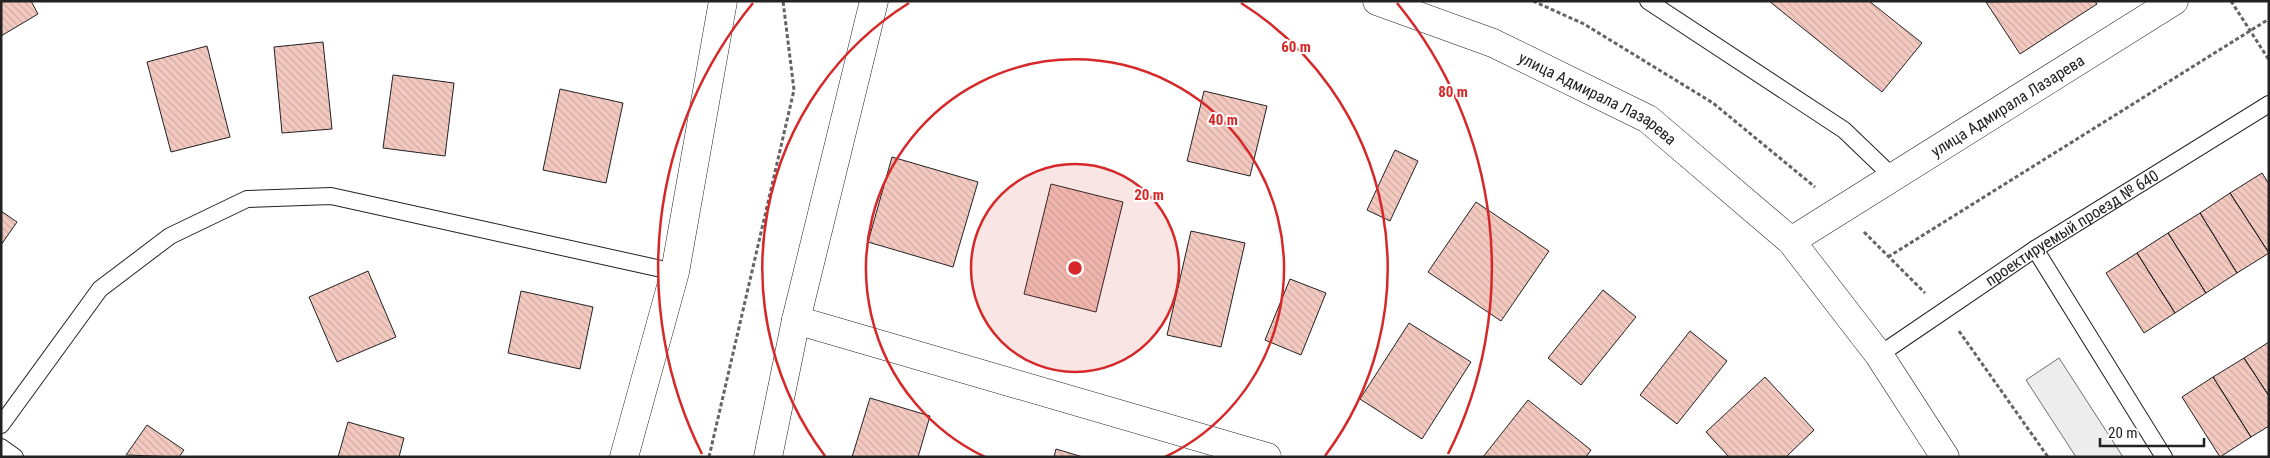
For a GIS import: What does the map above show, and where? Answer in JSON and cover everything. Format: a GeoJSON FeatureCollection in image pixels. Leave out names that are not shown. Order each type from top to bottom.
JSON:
{"type":"FeatureCollection","features":[{"type":"Feature","properties":{"kind":"street"},"geometry":{"type":"LineString","coordinates":[[624,457],[675,272],[724,1]]}},
{"type":"Feature","properties":{"kind":"street"},"geometry":{"type":"LineString","coordinates":[[768,457],[796,320],[874,1]]}},
{"type":"Feature","properties":{"kind":"street","name":"улица Адмирала Лазарева"},"geometry":{"type":"LineString","coordinates":[[1377,1],[1493,43],[1648,119],[1791,241],[1879,355],[1945,457]]}},
{"type":"Feature","properties":{"kind":"street","name":"улица Адмирала Лазарева"},"geometry":{"type":"LineString","coordinates":[[1791,241],[2174,1]]}},
{"type":"Feature","properties":{"kind":"street"},"geometry":{"type":"LineString","coordinates":[[796,320],[1267,457]]}},
{"type":"Feature","properties":{"kind":"lane"},"geometry":{"type":"LineString","coordinates":[[1648,1],[1844,130],[1893,177]]}},
{"type":"Feature","properties":{"kind":"lane","name":"проектируемый проезд № 640"},"geometry":{"type":"LineString","coordinates":[[1879,355],[2035,249],[2269,104]]}},
{"type":"Feature","properties":{"kind":"lane"},"geometry":{"type":"LineString","coordinates":[[1,425],[100,289],[170,236],[247,199],[331,196],[675,272]]}},
{"type":"Feature","properties":{"kind":"lane"},"geometry":{"type":"LineString","coordinates":[[2035,249],[2164,457]]}},
{"type":"Feature","properties":{"kind":"lane"},"geometry":{"type":"LineString","coordinates":[[1,447],[15,457]]}},
{"type":"Feature","properties":{"kind":"path"},"geometry":{"type":"LineString","coordinates":[[709,457],[794,90],[783,1]]}},
{"type":"Feature","properties":{"kind":"path"},"geometry":{"type":"LineString","coordinates":[[2231,1],[2269,60]]}},
{"type":"Feature","properties":{"kind":"path"},"geometry":{"type":"LineString","coordinates":[[1888,257],[2269,19]]}},
{"type":"Feature","properties":{"kind":"shaded area"},"geometry":{"type":"Polygon","coordinates":[[[2059,358],[2123,457],[2076,457],[2026,380],[2059,358]]]}},
{"type":"Feature","properties":{"kind":"building"},"geometry":{"type":"Polygon","coordinates":[[[1,1],[31,1],[38,14],[1,36],[1,1]]]}},
{"type":"Feature","properties":{"kind":"building"},"geometry":{"type":"Polygon","coordinates":[[[1769,1],[1869,1],[1922,43],[1882,92],[1769,1]]]}},
{"type":"Feature","properties":{"kind":"building"},"geometry":{"type":"Polygon","coordinates":[[[2095,1],[2097,4],[2020,54],[1986,2],[2095,1]]]}},
{"type":"Feature","properties":{"kind":"building"},"geometry":{"type":"Polygon","coordinates":[[[323,42],[332,129],[282,133],[274,47],[323,42]]]}},
{"type":"Feature","properties":{"kind":"building"},"geometry":{"type":"Polygon","coordinates":[[[207,46],[230,137],[171,152],[147,62],[207,46]]]}},
{"type":"Feature","properties":{"kind":"building"},"geometry":{"type":"Polygon","coordinates":[[[393,75],[454,83],[445,156],[383,148],[393,75]]]}},
{"type":"Feature","properties":{"kind":"building"},"geometry":{"type":"Polygon","coordinates":[[[560,89],[623,103],[606,183],[543,170],[560,89]]]}},
{"type":"Feature","properties":{"kind":"building"},"geometry":{"type":"Polygon","coordinates":[[[1204,91],[1267,106],[1250,176],[1187,161],[1204,91]]]}},
{"type":"Feature","properties":{"kind":"building"},"geometry":{"type":"Polygon","coordinates":[[[1395,150],[1418,161],[1390,221],[1367,210],[1395,150]]]}},
{"type":"Feature","properties":{"kind":"building"},"geometry":{"type":"Polygon","coordinates":[[[892,157],[978,182],[953,267],[868,242],[892,157]]]}},
{"type":"Feature","properties":{"kind":"building"},"geometry":{"type":"Polygon","coordinates":[[[2262,173],[2269,184],[2269,253],[2230,193],[2262,173]]]}},
{"type":"Feature","properties":{"kind":"building"},"geometry":{"type":"Polygon","coordinates":[[[1051,184],[1123,202],[1096,312],[1024,294],[1051,184]]]}},
{"type":"Feature","properties":{"kind":"building"},"geometry":{"type":"Polygon","coordinates":[[[2230,193],[2269,253],[2237,273],[2200,213],[2230,193]]]}},
{"type":"Feature","properties":{"kind":"building"},"geometry":{"type":"Polygon","coordinates":[[[1476,202],[1549,251],[1501,321],[1428,272],[1476,202]]]}},
{"type":"Feature","properties":{"kind":"building"},"geometry":{"type":"Polygon","coordinates":[[[1,211],[17,222],[1,245],[1,211]]]}},
{"type":"Feature","properties":{"kind":"building"},"geometry":{"type":"Polygon","coordinates":[[[2200,213],[2237,273],[2206,293],[2168,233],[2200,213]]]}},
{"type":"Feature","properties":{"kind":"building"},"geometry":{"type":"Polygon","coordinates":[[[1191,231],[1245,243],[1221,347],[1167,335],[1191,231]]]}},
{"type":"Feature","properties":{"kind":"building"},"geometry":{"type":"Polygon","coordinates":[[[2168,233],[2206,293],[2175,313],[2137,253],[2168,233]]]}},
{"type":"Feature","properties":{"kind":"building"},"geometry":{"type":"Polygon","coordinates":[[[2137,253],[2175,313],[2144,333],[2106,273],[2137,253]]]}},
{"type":"Feature","properties":{"kind":"building"},"geometry":{"type":"Polygon","coordinates":[[[368,271],[396,337],[337,362],[309,297],[368,271]]]}},
{"type":"Feature","properties":{"kind":"building"},"geometry":{"type":"Polygon","coordinates":[[[1290,279],[1326,293],[1301,355],[1265,340],[1290,279]]]}},
{"type":"Feature","properties":{"kind":"building"},"geometry":{"type":"Polygon","coordinates":[[[1603,290],[1636,317],[1581,385],[1548,358],[1603,290]]]}},
{"type":"Feature","properties":{"kind":"building"},"geometry":{"type":"Polygon","coordinates":[[[521,291],[593,307],[580,369],[508,353],[521,291]]]}},
{"type":"Feature","properties":{"kind":"building"},"geometry":{"type":"Polygon","coordinates":[[[1409,323],[1471,362],[1422,439],[1360,399],[1409,323]]]}},
{"type":"Feature","properties":{"kind":"building"},"geometry":{"type":"Polygon","coordinates":[[[1690,331],[1727,361],[1677,424],[1640,395],[1690,331]]]}},
{"type":"Feature","properties":{"kind":"building"},"geometry":{"type":"Polygon","coordinates":[[[2269,342],[2269,396],[2244,358],[2269,342]]]}},
{"type":"Feature","properties":{"kind":"building"},"geometry":{"type":"Polygon","coordinates":[[[2244,358],[2269,396],[2269,426],[2251,437],[2213,377],[2244,358]]]}},
{"type":"Feature","properties":{"kind":"building"},"geometry":{"type":"Polygon","coordinates":[[[1765,377],[1814,430],[1786,457],[1729,457],[1706,432],[1765,377]]]}},
{"type":"Feature","properties":{"kind":"building"},"geometry":{"type":"Polygon","coordinates":[[[2213,377],[2251,437],[2220,457],[2182,397],[2213,377]]]}},
{"type":"Feature","properties":{"kind":"building"},"geometry":{"type":"Polygon","coordinates":[[[870,398],[930,416],[918,457],[852,457],[870,398]]]}},
{"type":"Feature","properties":{"kind":"building"},"geometry":{"type":"Polygon","coordinates":[[[1528,400],[1591,450],[1586,457],[1483,457],[1528,400]]]}},
{"type":"Feature","properties":{"kind":"building"},"geometry":{"type":"Polygon","coordinates":[[[348,422],[404,438],[399,457],[338,457],[348,422]]]}},
{"type":"Feature","properties":{"kind":"building"},"geometry":{"type":"Polygon","coordinates":[[[147,425],[184,450],[179,457],[126,455],[147,425]]]}},
{"type":"Feature","properties":{"kind":"building"},"geometry":{"type":"Polygon","coordinates":[[[1056,449],[1083,457],[1054,457],[1056,449]]]}}]}
